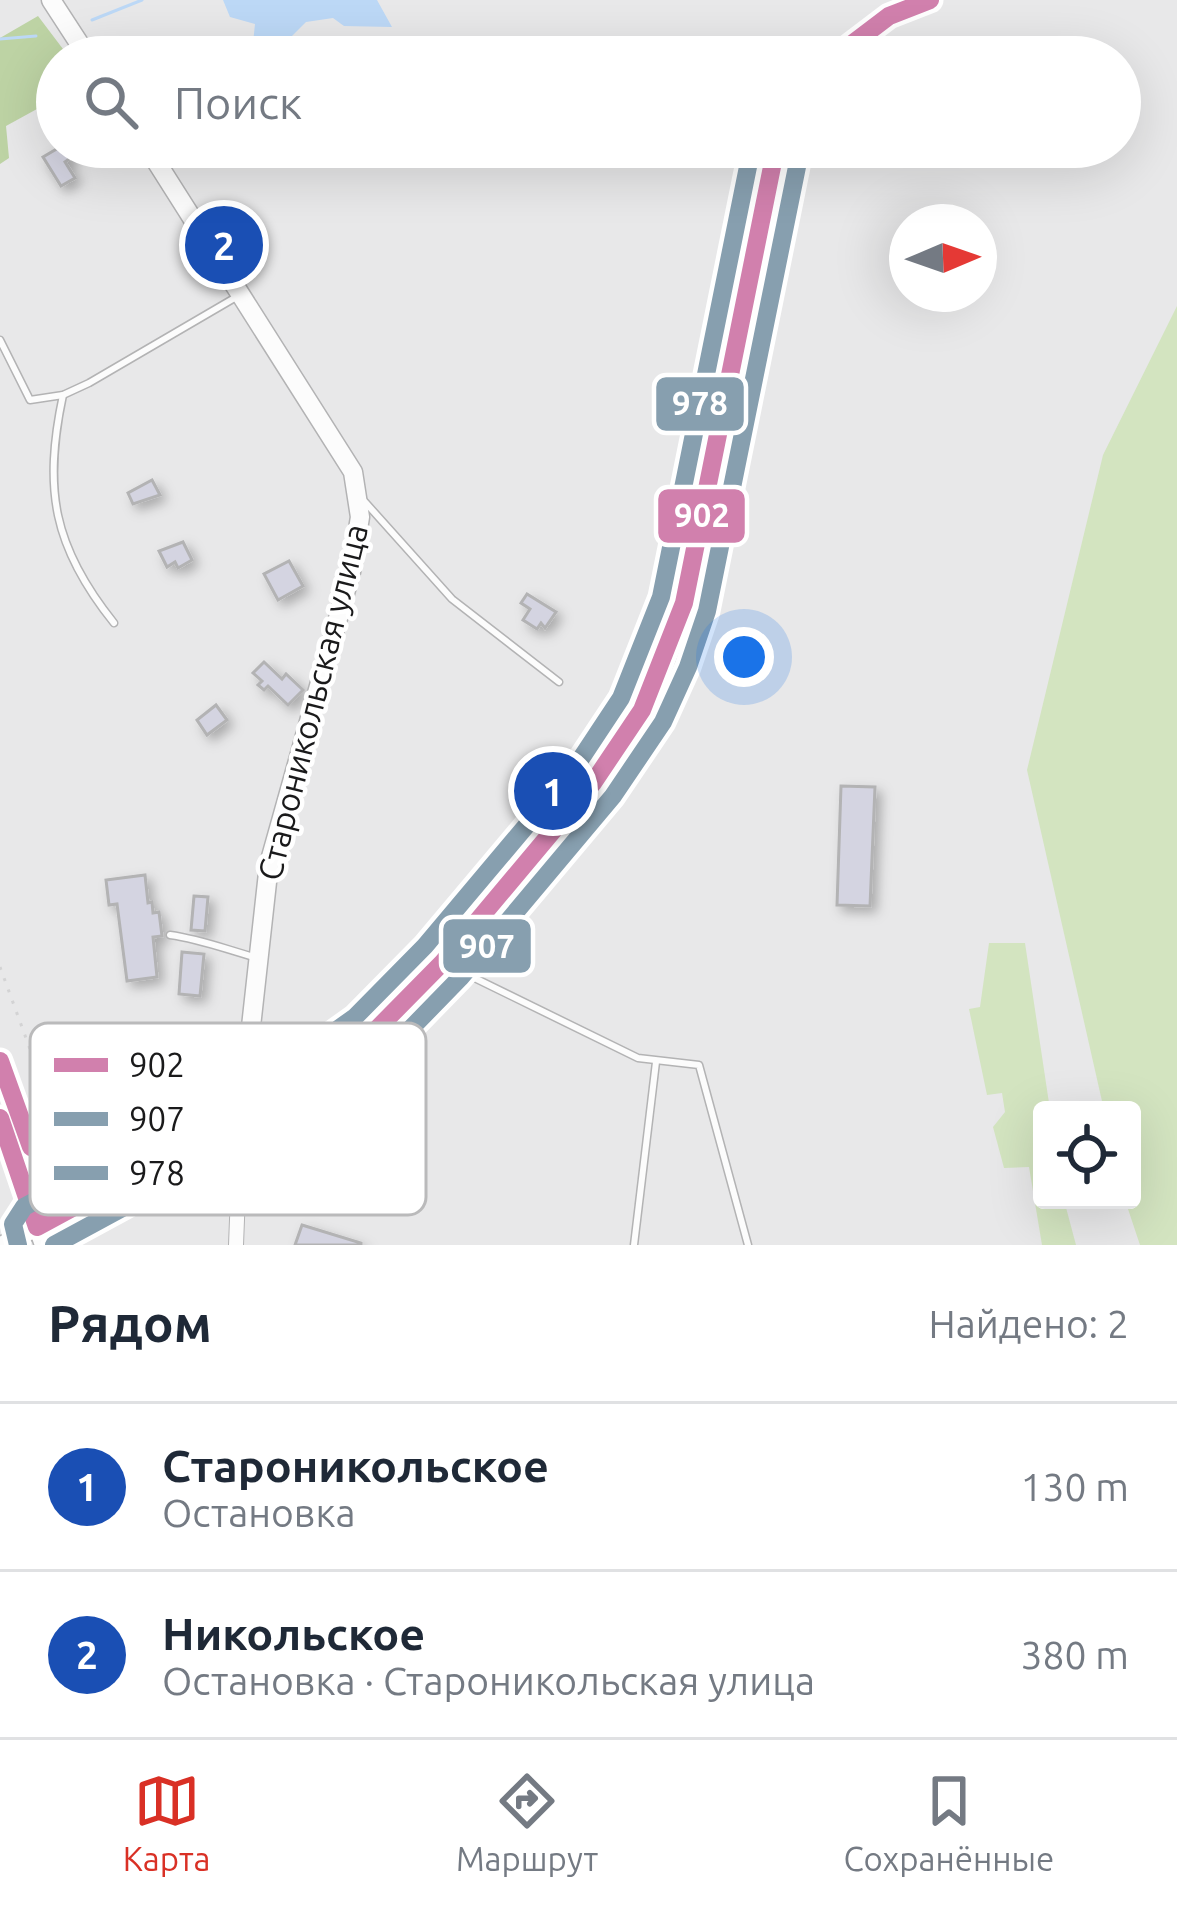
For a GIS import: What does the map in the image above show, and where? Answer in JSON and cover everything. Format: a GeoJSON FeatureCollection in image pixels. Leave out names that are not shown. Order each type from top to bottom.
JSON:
{"type":"FeatureCollection","features":[{"type":"Feature","properties":{"kind":"main road"},"geometry":{"type":"LineString","coordinates":[[51,0],[74,36]]}},
{"type":"Feature","properties":{"kind":"main road"},"geometry":{"type":"LineString","coordinates":[[863,36],[890,16],[930,0]]}},
{"type":"Feature","properties":{"kind":"main road","name":"Староникольская улица"},"geometry":{"type":"LineString","coordinates":[[160,168],[353,472],[359,495],[351,572],[269,864],[251,1023]]}},
{"type":"Feature","properties":{"kind":"main road"},"geometry":{"type":"LineString","coordinates":[[383,1023],[443,962],[593,783],[637,719],[666,657],[692,565],[772,168]]}},
{"type":"Feature","properties":{"kind":"main road"},"geometry":{"type":"LineString","coordinates":[[0,1061],[30,1143]]}},
{"type":"Feature","properties":{"kind":"main road"},"geometry":{"type":"LineString","coordinates":[[0,1118],[30,1204]]}},
{"type":"Feature","properties":{"kind":"main road"},"geometry":{"type":"LineString","coordinates":[[3,1245],[41,1236],[57,1216]]}},
{"type":"Feature","properties":{"kind":"main road"},"geometry":{"type":"LineString","coordinates":[[57,1216],[67,1245]]}},
{"type":"Feature","properties":{"kind":"street","name":"Староникольская улица"},"geometry":{"type":"LineString","coordinates":[[236,1245],[237,1215]]}},
{"type":"Feature","properties":{"kind":"lane"},"geometry":{"type":"LineString","coordinates":[[0,340],[30,400],[63,395],[241,295]]}},
{"type":"Feature","properties":{"kind":"lane"},"geometry":{"type":"LineString","coordinates":[[63,395],[52,448],[53,507],[82,584],[114,623]]}},
{"type":"Feature","properties":{"kind":"lane"},"geometry":{"type":"LineString","coordinates":[[359,495],[452,598],[559,682]]}},
{"type":"Feature","properties":{"kind":"lane"},"geometry":{"type":"LineString","coordinates":[[170,935],[204,939],[228,952],[258,958]]}},
{"type":"Feature","properties":{"kind":"lane"},"geometry":{"type":"LineString","coordinates":[[443,962],[638,1058],[699,1065],[748,1245]]}},
{"type":"Feature","properties":{"kind":"lane"},"geometry":{"type":"LineString","coordinates":[[634,1245],[656,1062]]}},
{"type":"Feature","properties":{"kind":"path"},"geometry":{"type":"LineString","coordinates":[[0,967],[30,1049]]}},
{"type":"Feature","properties":{"kind":"green space"},"geometry":{"type":"Polygon","coordinates":[[[38,16],[53,36],[36,36],[36,110],[6,126],[9,158],[0,164],[0,38],[38,16]]]}},
{"type":"Feature","properties":{"kind":"green space"},"geometry":{"type":"Polygon","coordinates":[[[1177,306],[1177,1245],[1140,1245],[1128,1209],[1141,1209],[1141,1101],[1102,1101],[1027,770],[1103,455],[1177,306]]]}},
{"type":"Feature","properties":{"kind":"green space"},"geometry":{"type":"Polygon","coordinates":[[[989,943],[1025,943],[1049,1101],[1033,1101],[1033,1191],[1029,1167],[1004,1168],[993,1127],[1005,1112],[1002,1093],[987,1095],[969,1009],[980,1007],[989,943]]]}},
{"type":"Feature","properties":{"kind":"green space"},"geometry":{"type":"Polygon","coordinates":[[[1036,1209],[1066,1209],[1076,1245],[1042,1245],[1036,1209]]]}},
{"type":"Feature","properties":{"kind":"water"},"geometry":{"type":"Polygon","coordinates":[[[223,0],[377,0],[392,27],[344,26],[333,18],[306,22],[292,36],[254,36],[255,24],[230,17],[223,0]]]}},
{"type":"Feature","properties":{"kind":"building"},"geometry":{"type":"Polygon","coordinates":[[[50,168],[69,168],[75,178],[61,186],[50,168]]]}},
{"type":"Feature","properties":{"kind":"building"},"geometry":{"type":"Polygon","coordinates":[[[152,480],[160,495],[133,504],[128,493],[152,480]]]}},
{"type":"Feature","properties":{"kind":"building"},"geometry":{"type":"Polygon","coordinates":[[[183,542],[192,560],[178,568],[175,562],[167,567],[159,551],[183,542]]]}},
{"type":"Feature","properties":{"kind":"building"},"geometry":{"type":"Polygon","coordinates":[[[289,561],[303,586],[278,600],[264,574],[289,561]]]}},
{"type":"Feature","properties":{"kind":"building"},"geometry":{"type":"Polygon","coordinates":[[[527,594],[556,612],[545,628],[541,623],[537,629],[523,620],[530,609],[521,603],[527,594]]]}},
{"type":"Feature","properties":{"kind":"building"},"geometry":{"type":"Polygon","coordinates":[[[264,662],[303,690],[288,705],[268,686],[264,690],[258,685],[262,681],[253,673],[264,662]]]}},
{"type":"Feature","properties":{"kind":"building"},"geometry":{"type":"Polygon","coordinates":[[[216,705],[227,720],[207,735],[197,720],[216,705]]]}},
{"type":"Feature","properties":{"kind":"building"},"geometry":{"type":"Polygon","coordinates":[[[841,786],[875,787],[870,906],[837,905],[841,786]]]}},
{"type":"Feature","properties":{"kind":"building"},"geometry":{"type":"Polygon","coordinates":[[[145,875],[148,903],[152,902],[153,913],[159,912],[162,936],[153,937],[157,977],[127,981],[117,904],[109,905],[106,880],[145,875]]]}},
{"type":"Feature","properties":{"kind":"building"},"geometry":{"type":"Polygon","coordinates":[[[194,896],[208,897],[205,931],[191,930],[194,896]]]}},
{"type":"Feature","properties":{"kind":"building"},"geometry":{"type":"Polygon","coordinates":[[[182,952],[204,954],[200,996],[179,994],[182,952]]]}},
{"type":"Feature","properties":{"kind":"building"},"geometry":{"type":"Polygon","coordinates":[[[302,1225],[361,1243],[361,1245],[295,1245],[302,1225]]]}},
{"type":"Feature","properties":{"kind":"waterway"},"geometry":{"type":"LineString","coordinates":[[92,20],[142,0]]}},
{"type":"Feature","properties":{"kind":"waterway"},"geometry":{"type":"LineString","coordinates":[[0,39],[36,36]]}},
{"type":"Feature","properties":{"kind":"transit line","name":"902"},"geometry":{"type":"LineString","coordinates":[[863,36],[889,16],[930,0]]}},
{"type":"Feature","properties":{"kind":"transit line","name":"978"},"geometry":{"type":"LineString","coordinates":[[347,1023],[425,946],[574,769],[621,698],[661,597],[748,168]]}},
{"type":"Feature","properties":{"kind":"transit line","name":"902"},"geometry":{"type":"LineString","coordinates":[[383,1023],[443,962],[593,783],[642,710],[684,603],[772,168]]}},
{"type":"Feature","properties":{"kind":"transit line","name":"907"},"geometry":{"type":"LineString","coordinates":[[416,1023],[461,977],[613,796],[663,722],[688,667],[707,611],[797,168]]}},
{"type":"Feature","properties":{"kind":"transit line","name":"902"},"geometry":{"type":"LineString","coordinates":[[0,1061],[30,1144]]}},
{"type":"Feature","properties":{"kind":"transit line","name":"902"},"geometry":{"type":"LineString","coordinates":[[0,1118],[30,1206]]}},
{"type":"Feature","properties":{"kind":"transit line","name":"978"},"geometry":{"type":"LineString","coordinates":[[18,1245],[13,1224],[30,1204]]}},
{"type":"Feature","properties":{"kind":"transit line","name":"902"},"geometry":{"type":"LineString","coordinates":[[33,1215],[37,1227],[59,1215]]}},
{"type":"Feature","properties":{"kind":"transit line","name":"907"},"geometry":{"type":"LineString","coordinates":[[54,1245],[109,1215]]}},
{"type":"Feature","properties":{"kind":"place","name":"Никольское"},"geometry":{"type":"Point","coordinates":[224,245]}},
{"type":"Feature","properties":{"kind":"place","name":"Староникольское"},"geometry":{"type":"Point","coordinates":[553,791]}}]}
